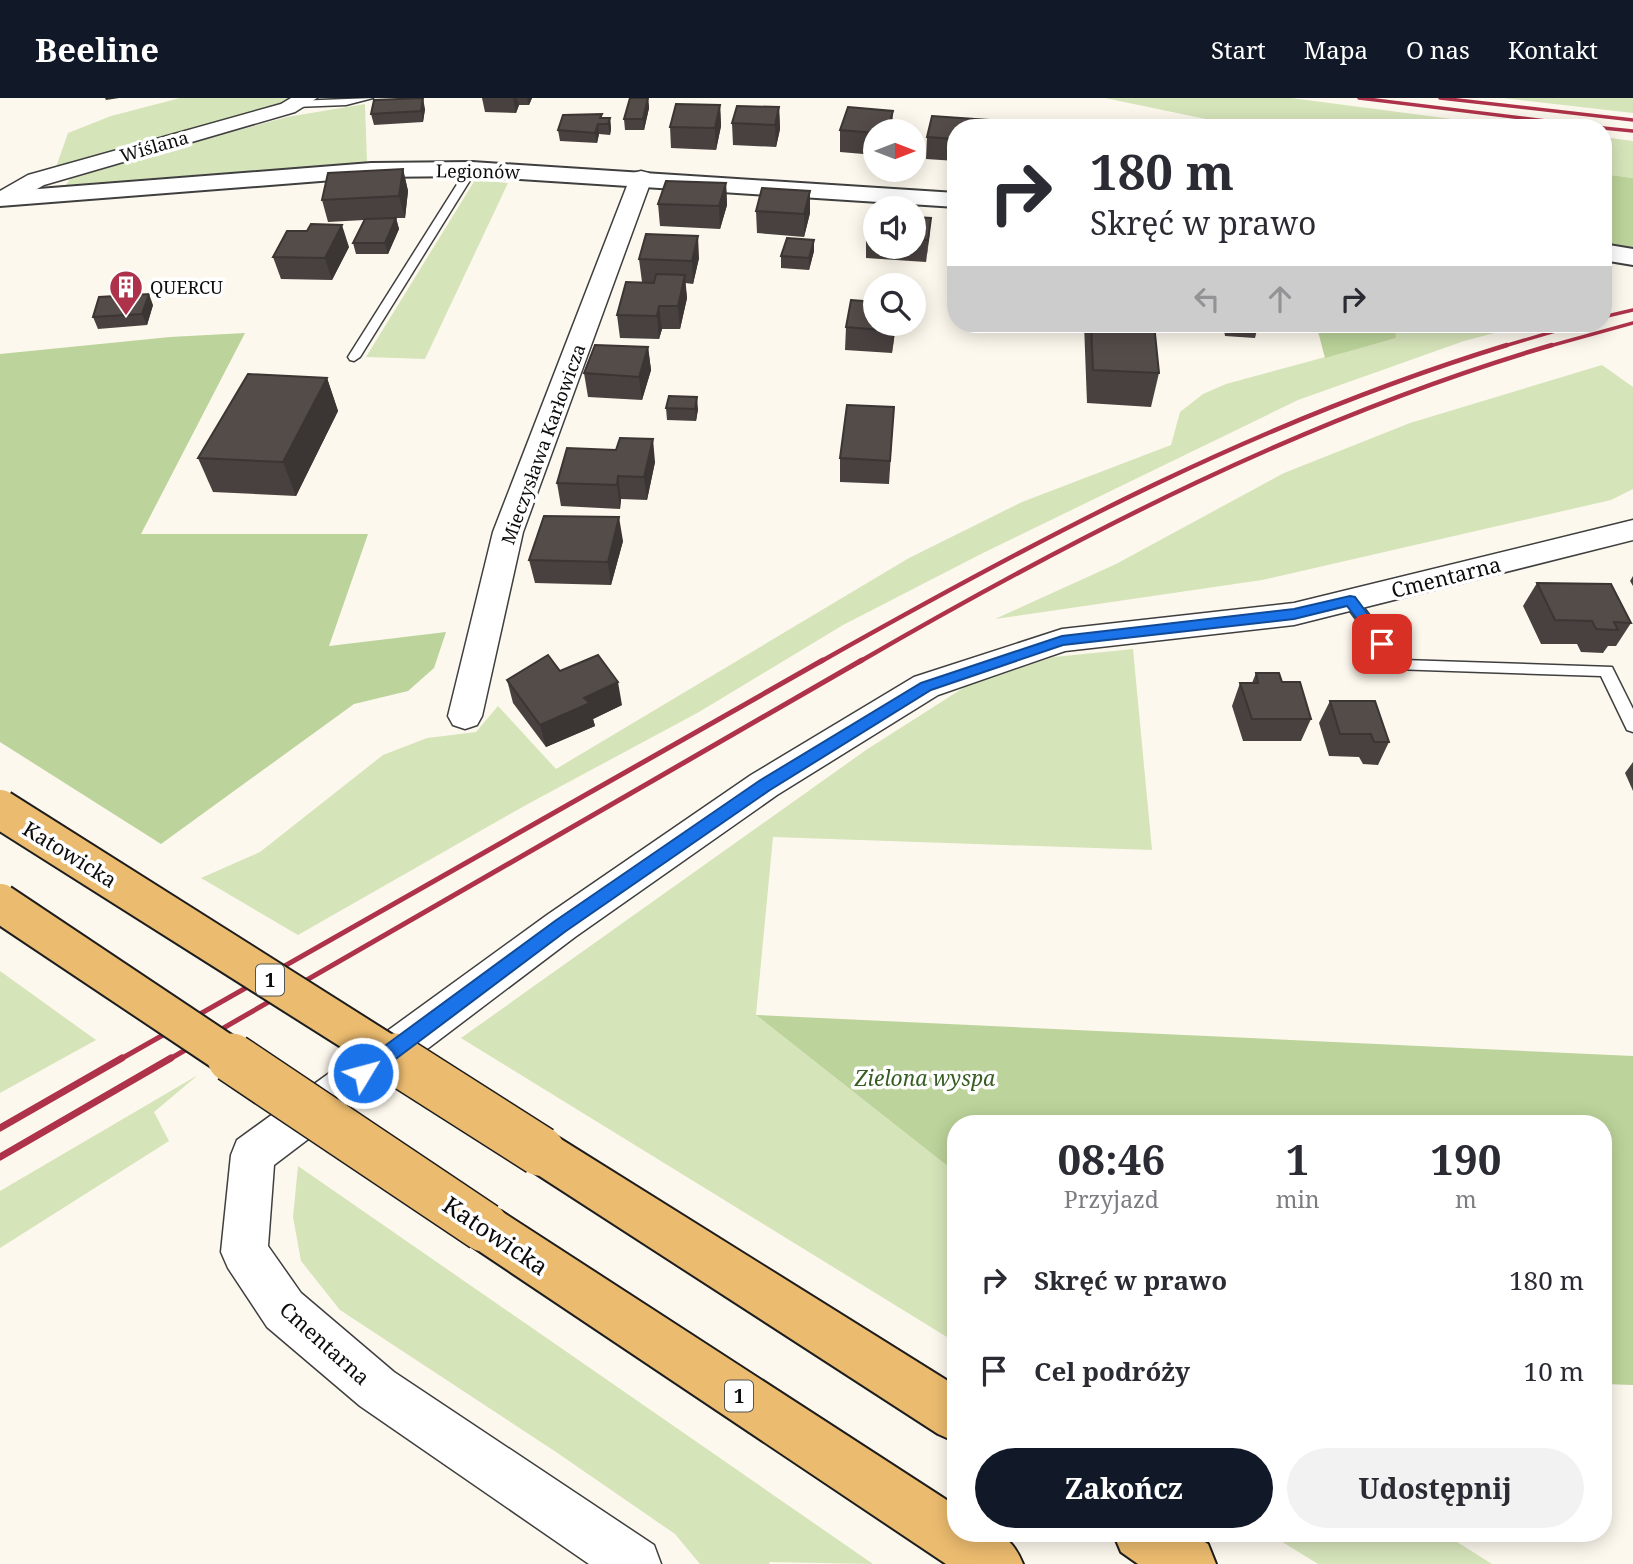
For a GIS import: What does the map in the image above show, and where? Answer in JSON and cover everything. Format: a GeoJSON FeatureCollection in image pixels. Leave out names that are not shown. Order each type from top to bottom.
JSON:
{"type":"FeatureCollection","features":[{"type":"Feature","properties":{"kind":"main road","name":"Katowicka"},"geometry":{"type":"LineString","coordinates":[[0,809],[947,1410]]}},
{"type":"Feature","properties":{"kind":"main road","name":"Katowicka"},"geometry":{"type":"LineString","coordinates":[[0,903],[947,1532]]}},
{"type":"Feature","properties":{"kind":"main road","name":"Katowicka"},"geometry":{"type":"LineString","coordinates":[[962,1542],[995,1564]]}},
{"type":"Feature","properties":{"kind":"main road"},"geometry":{"type":"LineString","coordinates":[[1154,1542],[1188,1564]]}},
{"type":"Feature","properties":{"kind":"street","name":"Wiślana"},"geometry":{"type":"LineString","coordinates":[[2,199],[36,180],[301,101]]}},
{"type":"Feature","properties":{"kind":"street","name":"Legionów"},"geometry":{"type":"LineString","coordinates":[[2,199],[371,170],[472,169],[947,199]]}},
{"type":"Feature","properties":{"kind":"street","name":"Mieczysława Karłowicza"},"geometry":{"type":"LineString","coordinates":[[465,716],[508,532],[641,178]]}},
{"type":"Feature","properties":{"kind":"street"},"geometry":{"type":"LineString","coordinates":[[1612,253],[1633,257]]}},
{"type":"Feature","properties":{"kind":"street","name":"Cmentarna"},"geometry":{"type":"LineString","coordinates":[[635,1564],[377,1389],[284,1310],[244,1252],[253,1155],[561,926],[764,785],[926,686],[1062,640],[1294,614],[1633,530]]}},
{"type":"Feature","properties":{"kind":"lane"},"geometry":{"type":"LineString","coordinates":[[301,101],[346,102],[368,98]]}},
{"type":"Feature","properties":{"kind":"lane"},"geometry":{"type":"LineString","coordinates":[[354,357],[472,169]]}},
{"type":"Feature","properties":{"kind":"lane"},"geometry":{"type":"LineString","coordinates":[[1350,600],[1399,665],[1606,671],[1633,726]]}},
{"type":"Feature","properties":{"kind":"green space"},"geometry":{"type":"Polygon","coordinates":[[[180,98],[312,98],[287,102],[56,167],[68,133],[111,116],[180,98]]]}},
{"type":"Feature","properties":{"kind":"green space"},"geometry":{"type":"Polygon","coordinates":[[[1105,98],[1291,98],[1452,119],[1206,119],[1105,98]]]}},
{"type":"Feature","properties":{"kind":"green space"},"geometry":{"type":"Polygon","coordinates":[[[1503,98],[1633,98],[1633,113],[1503,98]]]}},
{"type":"Feature","properties":{"kind":"green space"},"geometry":{"type":"Polygon","coordinates":[[[365,104],[367,162],[66,185],[70,179],[88,171],[287,117],[365,104]]]}},
{"type":"Feature","properties":{"kind":"green space"},"geometry":{"type":"Polygon","coordinates":[[[1612,138],[1633,141],[1633,178],[1612,175],[1612,138]]]}},
{"type":"Feature","properties":{"kind":"green space"},"geometry":{"type":"Polygon","coordinates":[[[1612,175],[1633,178],[1633,249],[1612,245],[1612,175]]]}},
{"type":"Feature","properties":{"kind":"green space"},"geometry":{"type":"Polygon","coordinates":[[[475,180],[508,183],[425,359],[366,357],[475,180]]]}},
{"type":"Feature","properties":{"kind":"green space"},"geometry":{"type":"Polygon","coordinates":[[[245,333],[141,534],[368,534],[329,646],[446,632],[434,668],[408,691],[354,704],[161,844],[0,742],[0,354],[170,337],[245,333]]]}},
{"type":"Feature","properties":{"kind":"green space"},"geometry":{"type":"Polygon","coordinates":[[[1318,333],[1396,333],[1396,338],[1325,358],[1318,333]]]}},
{"type":"Feature","properties":{"kind":"green space"},"geometry":{"type":"Polygon","coordinates":[[[1396,333],[1495,333],[1464,341],[1298,400],[983,553],[843,625],[699,712],[526,805],[298,935],[201,878],[260,852],[383,755],[427,738],[476,732],[498,706],[556,769],[909,558],[1022,502],[1171,445],[1180,412],[1203,394],[1226,384],[1396,338],[1396,333]]]}},
{"type":"Feature","properties":{"kind":"green space"},"geometry":{"type":"Polygon","coordinates":[[[1602,365],[1633,387],[1633,489],[1611,500],[1262,580],[995,619],[1116,564],[1284,473],[1410,423],[1602,365]]]}},
{"type":"Feature","properties":{"kind":"green space"},"geometry":{"type":"Polygon","coordinates":[[[1133,649],[1152,850],[773,837],[756,1015],[947,1166],[947,1337],[461,1038],[866,750],[971,683],[1054,657],[1133,649]]]}},
{"type":"Feature","properties":{"kind":"green space"},"geometry":{"type":"Polygon","coordinates":[[[0,971],[96,1040],[0,1093],[0,971]]]}},
{"type":"Feature","properties":{"kind":"green space","name":"Zielona wyspa"},"geometry":{"type":"Polygon","coordinates":[[[756,1015],[1633,1056],[1633,1385],[1612,1384],[1612,1115],[947,1115],[947,1166],[756,1015]]]}},
{"type":"Feature","properties":{"kind":"green space"},"geometry":{"type":"Polygon","coordinates":[[[198,1075],[154,1112],[169,1141],[0,1248],[0,1191],[198,1075]]]}},
{"type":"Feature","properties":{"kind":"green space"},"geometry":{"type":"Polygon","coordinates":[[[298,1166],[873,1564],[700,1564],[675,1534],[340,1310],[301,1261],[293,1217],[298,1166]]]}},
{"type":"Feature","properties":{"kind":"green space"},"geometry":{"type":"Polygon","coordinates":[[[1283,1542],[1457,1542],[1492,1564],[1318,1564],[1283,1542]]]}},
{"type":"Feature","properties":{"kind":"building"},"geometry":{"type":"Polygon","coordinates":[[[423,98],[421,111],[371,114],[374,100],[423,98]]]}},
{"type":"Feature","properties":{"kind":"building"},"geometry":{"type":"Polygon","coordinates":[[[630,98],[648,98],[643,119],[624,119],[630,98]]]}},
{"type":"Feature","properties":{"kind":"building"},"geometry":{"type":"Polygon","coordinates":[[[676,104],[720,105],[715,128],[670,127],[676,104]]]}},
{"type":"Feature","properties":{"kind":"building"},"geometry":{"type":"Polygon","coordinates":[[[737,106],[779,107],[775,125],[732,123],[737,106]]]}},
{"type":"Feature","properties":{"kind":"building"},"geometry":{"type":"Polygon","coordinates":[[[848,107],[893,111],[891,119],[863,119],[863,132],[840,130],[848,107]]]}},
{"type":"Feature","properties":{"kind":"building"},"geometry":{"type":"Polygon","coordinates":[[[602,114],[600,118],[610,118],[608,124],[598,124],[595,133],[558,130],[563,115],[602,114]]]}},
{"type":"Feature","properties":{"kind":"building"},"geometry":{"type":"Polygon","coordinates":[[[932,116],[974,119],[947,119],[947,138],[927,137],[932,116]]]}},
{"type":"Feature","properties":{"kind":"building"},"geometry":{"type":"Polygon","coordinates":[[[403,169],[399,196],[322,200],[328,173],[403,169]]]}},
{"type":"Feature","properties":{"kind":"building"},"geometry":{"type":"Polygon","coordinates":[[[666,181],[726,183],[719,206],[658,204],[666,181]]]}},
{"type":"Feature","properties":{"kind":"building"},"geometry":{"type":"Polygon","coordinates":[[[762,188],[810,191],[804,214],[756,211],[762,188]]]}},
{"type":"Feature","properties":{"kind":"building"},"geometry":{"type":"Polygon","coordinates":[[[396,218],[385,243],[353,243],[365,219],[396,218]]]}},
{"type":"Feature","properties":{"kind":"building"},"geometry":{"type":"Polygon","coordinates":[[[926,218],[931,218],[926,240],[926,218]]]}},
{"type":"Feature","properties":{"kind":"building"},"geometry":{"type":"Polygon","coordinates":[[[311,224],[342,225],[325,258],[273,257],[287,231],[307,231],[311,224]]]}},
{"type":"Feature","properties":{"kind":"building"},"geometry":{"type":"Polygon","coordinates":[[[646,234],[698,236],[692,261],[639,259],[646,234]]]}},
{"type":"Feature","properties":{"kind":"building"},"geometry":{"type":"Polygon","coordinates":[[[787,238],[814,240],[809,258],[781,256],[787,238]]]}},
{"type":"Feature","properties":{"kind":"building"},"geometry":{"type":"Polygon","coordinates":[[[656,274],[685,275],[678,306],[659,306],[657,316],[617,315],[626,282],[654,283],[656,274]]]}},
{"type":"Feature","properties":{"kind":"building"},"geometry":{"type":"Polygon","coordinates":[[[149,294],[142,314],[93,317],[99,297],[149,294]]]}},
{"type":"Feature","properties":{"kind":"building"},"geometry":{"type":"Polygon","coordinates":[[[851,300],[863,301],[863,328],[846,327],[851,300]]]}},
{"type":"Feature","properties":{"kind":"building"},"geometry":{"type":"Polygon","coordinates":[[[1091,333],[1155,333],[1159,373],[1093,370],[1091,333]]]}},
{"type":"Feature","properties":{"kind":"building"},"geometry":{"type":"Polygon","coordinates":[[[595,345],[648,347],[639,377],[584,373],[595,345]]]}},
{"type":"Feature","properties":{"kind":"building"},"geometry":{"type":"Polygon","coordinates":[[[248,374],[327,378],[283,462],[198,458],[248,374]]]}},
{"type":"Feature","properties":{"kind":"building"},"geometry":{"type":"Polygon","coordinates":[[[669,396],[697,397],[695,409],[666,408],[669,396]]]}},
{"type":"Feature","properties":{"kind":"building"},"geometry":{"type":"Polygon","coordinates":[[[847,405],[894,407],[890,461],[840,458],[847,405]]]}},
{"type":"Feature","properties":{"kind":"building"},"geometry":{"type":"Polygon","coordinates":[[[620,438],[653,439],[644,477],[618,476],[617,485],[557,483],[567,448],[616,450],[620,438]]]}},
{"type":"Feature","properties":{"kind":"building"},"geometry":{"type":"Polygon","coordinates":[[[544,516],[619,517],[608,562],[529,560],[544,516]]]}},
{"type":"Feature","properties":{"kind":"building"},"geometry":{"type":"Polygon","coordinates":[[[1537,583],[1611,584],[1631,623],[1614,622],[1618,630],[1596,629],[1592,621],[1555,620],[1537,583]]]}},
{"type":"Feature","properties":{"kind":"building"},"geometry":{"type":"Polygon","coordinates":[[[548,655],[560,671],[598,655],[618,682],[584,698],[590,703],[540,725],[507,680],[548,655]]]}},
{"type":"Feature","properties":{"kind":"building"},"geometry":{"type":"Polygon","coordinates":[[[1256,673],[1279,673],[1282,682],[1300,682],[1311,719],[1252,719],[1240,683],[1258,683],[1256,673]]]}},
{"type":"Feature","properties":{"kind":"building"},"geometry":{"type":"Polygon","coordinates":[[[1330,701],[1375,701],[1389,742],[1374,742],[1371,734],[1340,734],[1330,701]]]}},
{"type":"Feature","properties":{"kind":"railway"},"geometry":{"type":"LineString","coordinates":[[1359,98],[1530,119]]}},
{"type":"Feature","properties":{"kind":"railway"},"geometry":{"type":"LineString","coordinates":[[1440,98],[1633,120]]}},
{"type":"Feature","properties":{"kind":"railway"},"geometry":{"type":"LineString","coordinates":[[1612,129],[1633,131]]}},
{"type":"Feature","properties":{"kind":"railway"},"geometry":{"type":"LineString","coordinates":[[1612,315],[1633,310]]}},
{"type":"Feature","properties":{"kind":"railway"},"geometry":{"type":"LineString","coordinates":[[1612,329],[1633,323]]}},
{"type":"Feature","properties":{"kind":"railway"},"geometry":{"type":"LineString","coordinates":[[1501,347],[1548,333]]}},
{"type":"Feature","properties":{"kind":"railway"},"geometry":{"type":"LineString","coordinates":[[1546,347],[1597,333]]}},
{"type":"Feature","properties":{"kind":"railway"},"geometry":{"type":"LineString","coordinates":[[820,662],[987,570],[1155,484],[1327,409],[1416,375],[1507,345]]}},
{"type":"Feature","properties":{"kind":"railway"},"geometry":{"type":"LineString","coordinates":[[859,662],[1026,569],[1196,482],[1371,407],[1552,345]]}},
{"type":"Feature","properties":{"kind":"railway"},"geometry":{"type":"LineString","coordinates":[[119,1060],[823,660]]}},
{"type":"Feature","properties":{"kind":"railway"},"geometry":{"type":"LineString","coordinates":[[168,1060],[862,660]]}},
{"type":"Feature","properties":{"kind":"railway"},"geometry":{"type":"LineString","coordinates":[[0,1128],[122,1058]]}},
{"type":"Feature","properties":{"kind":"railway"},"geometry":{"type":"LineString","coordinates":[[0,1157],[171,1058]]}},
{"type":"Feature","properties":{"kind":"place","name":"QUERCU"},"geometry":{"type":"Point","coordinates":[126,317]}},
{"type":"Feature","properties":{"kind":"route"},"geometry":{"type":"LineString","coordinates":[[363,1073],[561,926],[764,785],[926,686],[1062,640],[1294,614],[1350,600],[1382,644]]}}]}
